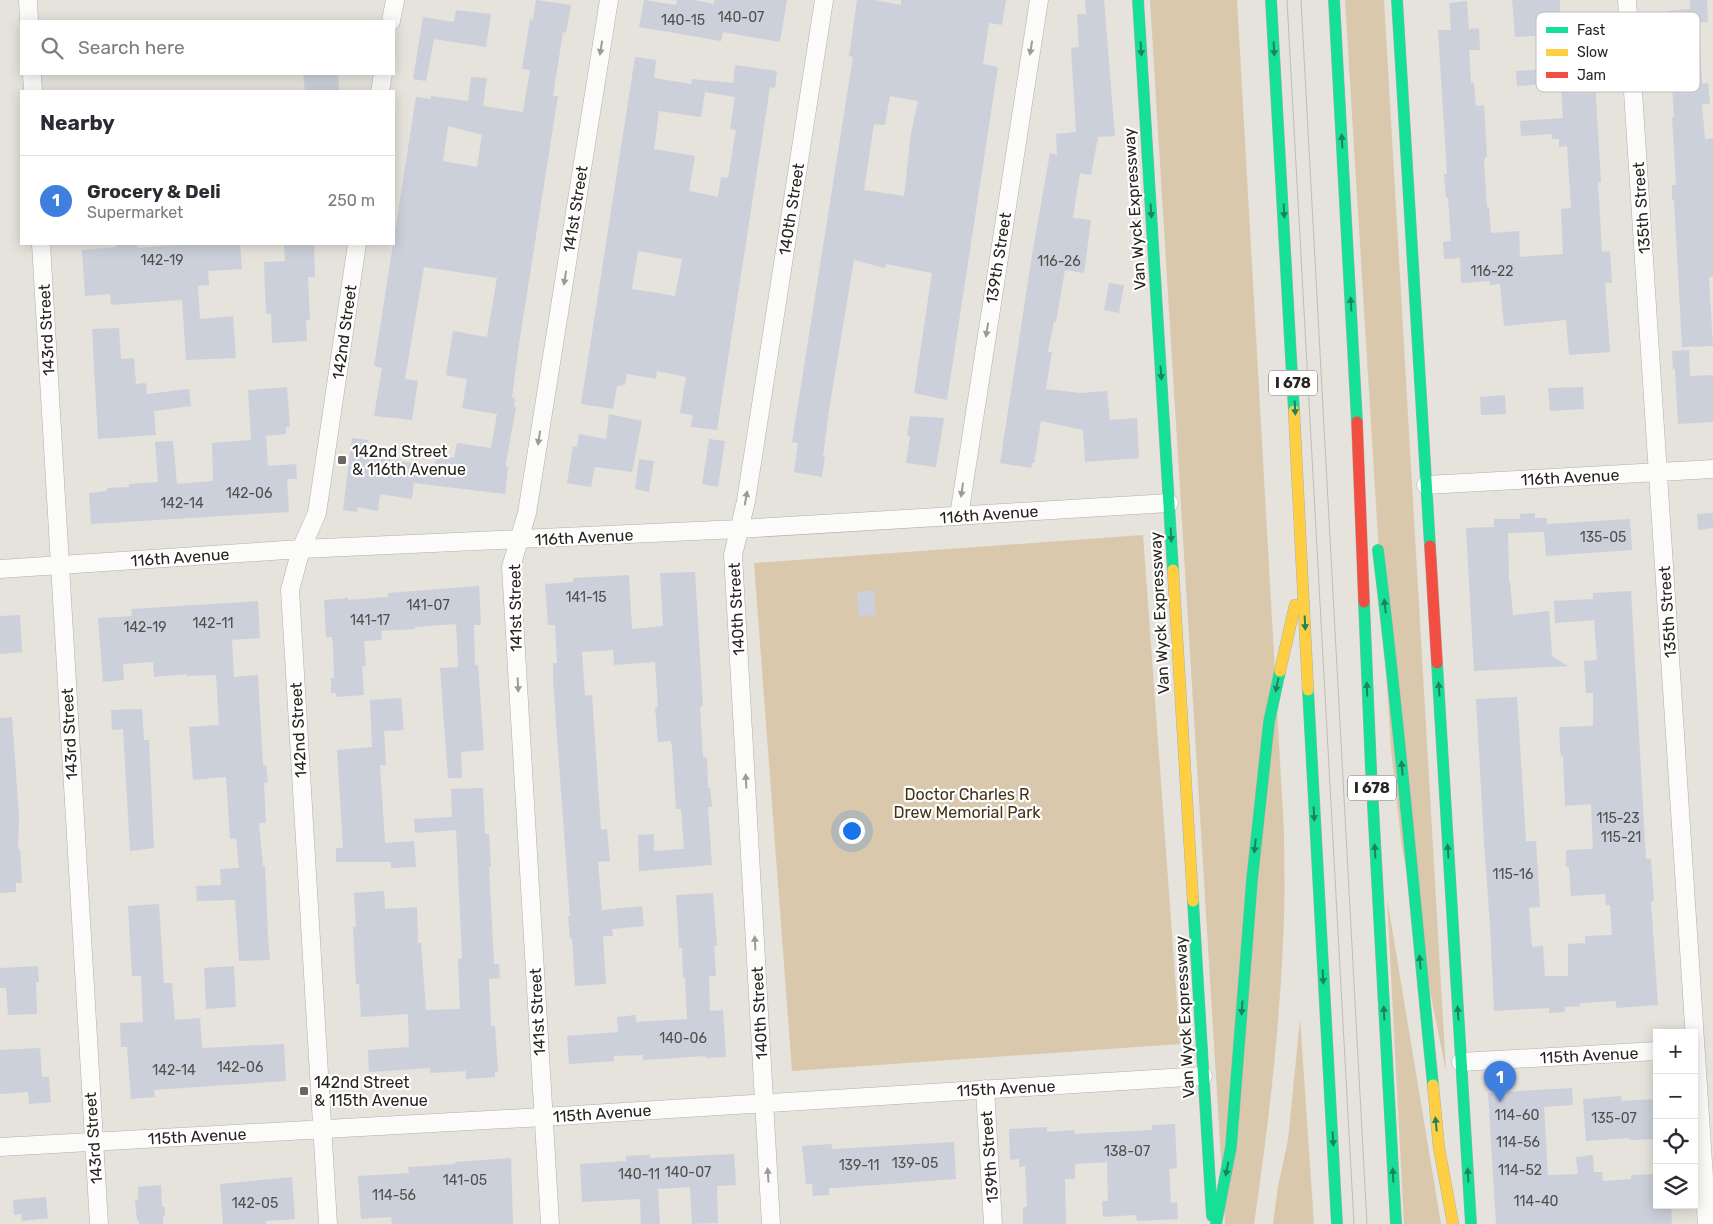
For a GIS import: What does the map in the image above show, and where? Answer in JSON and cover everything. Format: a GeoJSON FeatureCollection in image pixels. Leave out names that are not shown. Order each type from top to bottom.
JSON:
{"type":"FeatureCollection","features":[{"type":"Feature","properties":{"kind":"main road","name":"Van Wyck Expressway"},"geometry":{"type":"LineString","coordinates":[[1138,0],[1212,1224]]}},
{"type":"Feature","properties":{"kind":"main road","name":"I 678"},"geometry":{"type":"LineString","coordinates":[[1271,0],[1337,1224]]}},
{"type":"Feature","properties":{"kind":"main road","name":"I 678"},"geometry":{"type":"LineString","coordinates":[[1334,0],[1354,352],[1371,769],[1396,1224]]}},
{"type":"Feature","properties":{"kind":"main road"},"geometry":{"type":"LineString","coordinates":[[1397,0],[1471,1224]]}},
{"type":"Feature","properties":{"kind":"main road"},"geometry":{"type":"LineString","coordinates":[[1354,352],[1371,490]]}},
{"type":"Feature","properties":{"kind":"main road"},"geometry":{"type":"LineString","coordinates":[[1377,539],[1395,687],[1439,1148],[1453,1224]]}},
{"type":"Feature","properties":{"kind":"main road"},"geometry":{"type":"LineString","coordinates":[[1216,1224],[1231,1147],[1252,880],[1269,722],[1303,569]]}},
{"type":"Feature","properties":{"kind":"street"},"geometry":{"type":"LineString","coordinates":[[28,0],[29,20]]}},
{"type":"Feature","properties":{"kind":"street"},"geometry":{"type":"LineString","coordinates":[[391,20],[394,0]]}},
{"type":"Feature","properties":{"kind":"street","name":"141st Street"},"geometry":{"type":"LineString","coordinates":[[550,1224],[511,567],[527,513],[609,0]]}},
{"type":"Feature","properties":{"kind":"street","name":"140th Street"},"geometry":{"type":"LineString","coordinates":[[771,1224],[733,555],[746,501],[824,0]]}},
{"type":"Feature","properties":{"kind":"street","name":"139th Street"},"geometry":{"type":"LineString","coordinates":[[959,516],[1039,0]]}},
{"type":"Feature","properties":{"kind":"street"},"geometry":{"type":"LineString","coordinates":[[32,75],[33,90]]}},
{"type":"Feature","properties":{"kind":"street"},"geometry":{"type":"LineString","coordinates":[[380,90],[383,75]]}},
{"type":"Feature","properties":{"kind":"street","name":"135th Street"},"geometry":{"type":"LineString","coordinates":[[1633,92],[1658,472],[1701,1049],[1707,1224]]}},
{"type":"Feature","properties":{"kind":"street","name":"143rd Street"},"geometry":{"type":"LineString","coordinates":[[41,245],[99,1224]]}},
{"type":"Feature","properties":{"kind":"street","name":"142nd Street"},"geometry":{"type":"LineString","coordinates":[[328,1224],[290,590],[301,550],[317,513],[357,245]]}},
{"type":"Feature","properties":{"kind":"street","name":"116th Avenue"},"geometry":{"type":"LineString","coordinates":[[1426,485],[1713,469]]}},
{"type":"Feature","properties":{"kind":"street","name":"116th Avenue"},"geometry":{"type":"LineString","coordinates":[[0,569],[301,550],[519,540],[1169,503]]}},
{"type":"Feature","properties":{"kind":"street","name":"115th Avenue"},"geometry":{"type":"LineString","coordinates":[[1461,1062],[1653,1051]]}},
{"type":"Feature","properties":{"kind":"street","name":"115th Avenue"},"geometry":{"type":"LineString","coordinates":[[0,1147],[543,1117],[1204,1076]]}},
{"type":"Feature","properties":{"kind":"street","name":"139th Street"},"geometry":{"type":"LineString","coordinates":[[984,1089],[993,1224]]}},
{"type":"Feature","properties":{"kind":"green space"},"geometry":{"type":"Polygon","coordinates":[[[1150,0],[1237,0],[1284,832],[1284,905],[1280,993],[1265,1147],[1254,1224],[1225,1224],[1150,0]]]}},
{"type":"Feature","properties":{"kind":"green space"},"geometry":{"type":"Polygon","coordinates":[[[1345,0],[1384,0],[1446,1072],[1402,848],[1391,750],[1345,0]]]}},
{"type":"Feature","properties":{"kind":"green space","name":"Doctor Charles R Drew Memorial Park"},"geometry":{"type":"Polygon","coordinates":[[[1143,535],[1180,1044],[792,1071],[754,563],[1143,535]]]}},
{"type":"Feature","properties":{"kind":"green space"},"geometry":{"type":"Polygon","coordinates":[[[1387,898],[1441,1224],[1404,1224],[1387,898]]]}},
{"type":"Feature","properties":{"kind":"green space"},"geometry":{"type":"Polygon","coordinates":[[[1300,1019],[1314,1224],[1273,1224],[1278,1186],[1288,1140],[1300,1019]]]}},
{"type":"Feature","properties":{"kind":"building"},"geometry":{"type":"Polygon","coordinates":[[[536,0],[571,5],[566,33],[563,32],[553,96],[558,96],[519,344],[512,398],[515,398],[514,406],[516,407],[506,462],[506,467],[508,467],[505,494],[414,483],[412,499],[380,494],[378,511],[358,507],[357,512],[343,510],[352,438],[368,440],[366,453],[386,457],[386,459],[435,467],[436,455],[454,458],[457,443],[491,448],[497,414],[462,408],[467,379],[446,375],[453,331],[487,337],[497,278],[424,267],[405,379],[418,381],[412,420],[374,416],[382,368],[374,366],[393,245],[395,245],[395,232],[416,97],[431,99],[431,96],[468,101],[471,77],[487,78],[483,106],[523,112],[530,70],[522,69],[530,19],[533,20],[536,0]],[[448,126],[443,161],[477,167],[482,135],[448,126]]]}},
{"type":"Feature","properties":{"kind":"building"},"geometry":{"type":"Polygon","coordinates":[[[644,0],[676,5],[677,0],[693,0],[714,4],[714,0],[787,0],[780,42],[723,32],[721,41],[639,27],[644,0]]]}},
{"type":"Feature","properties":{"kind":"building"},"geometry":{"type":"Polygon","coordinates":[[[857,0],[875,0],[901,5],[901,0],[1006,0],[1002,25],[989,23],[983,64],[998,67],[947,400],[914,393],[932,273],[886,264],[885,268],[854,260],[829,410],[822,477],[794,472],[798,443],[792,442],[853,57],[849,56],[857,0]],[[890,96],[885,125],[874,124],[864,190],[904,196],[911,133],[918,101],[890,96]]]}},
{"type":"Feature","properties":{"kind":"building"},"geometry":{"type":"Polygon","coordinates":[[[1085,0],[1104,0],[1115,136],[1098,137],[1091,175],[1080,173],[1073,218],[1091,220],[1084,273],[1065,270],[1056,322],[1054,321],[1048,352],[1052,352],[1046,389],[1081,393],[1107,391],[1110,420],[1137,418],[1139,458],[1085,462],[1083,430],[1041,421],[1034,463],[1032,463],[1031,468],[1000,463],[1050,153],[1057,155],[1056,134],[1076,132],[1071,48],[1079,47],[1077,14],[1086,14],[1085,0]]]}},
{"type":"Feature","properties":{"kind":"building"},"geometry":{"type":"Polygon","coordinates":[[[1512,0],[1560,0],[1560,12],[1536,12],[1536,36],[1515,37],[1512,0]]]}},
{"type":"Feature","properties":{"kind":"building"},"geometry":{"type":"Polygon","coordinates":[[[1690,0],[1707,0],[1708,22],[1700,22],[1700,12],[1667,12],[1667,11],[1690,9],[1690,0]]]}},
{"type":"Feature","properties":{"kind":"building"},"geometry":{"type":"Polygon","coordinates":[[[1467,1],[1469,29],[1479,28],[1480,50],[1469,50],[1471,83],[1474,83],[1476,106],[1484,105],[1487,157],[1485,157],[1484,161],[1491,233],[1519,231],[1520,257],[1563,254],[1561,209],[1571,208],[1567,146],[1559,147],[1559,139],[1552,139],[1552,134],[1521,136],[1520,121],[1563,118],[1561,92],[1596,92],[1601,182],[1598,183],[1602,252],[1610,251],[1612,283],[1605,283],[1610,352],[1569,355],[1566,320],[1504,326],[1500,284],[1490,285],[1490,281],[1461,283],[1460,258],[1444,259],[1443,242],[1451,241],[1444,174],[1447,174],[1438,30],[1451,30],[1449,3],[1467,1]]]}},
{"type":"Feature","properties":{"kind":"building"},"geometry":{"type":"Polygon","coordinates":[[[456,10],[491,14],[486,47],[434,39],[426,81],[413,79],[423,17],[454,22],[456,10]]]}},
{"type":"Feature","properties":{"kind":"building"},"geometry":{"type":"Polygon","coordinates":[[[1700,43],[1702,84],[1708,83],[1710,104],[1702,104],[1705,139],[1713,138],[1713,277],[1709,277],[1713,346],[1682,347],[1674,200],[1672,200],[1672,185],[1676,185],[1672,117],[1674,117],[1672,92],[1700,92],[1700,43]]]}},
{"type":"Feature","properties":{"kind":"building"},"geometry":{"type":"Polygon","coordinates":[[[635,57],[656,60],[654,78],[691,84],[692,79],[733,83],[735,65],[777,71],[775,88],[770,87],[717,430],[691,427],[693,415],[680,413],[686,377],[657,371],[656,379],[627,374],[625,385],[617,386],[613,409],[581,404],[635,57]],[[705,92],[701,117],[659,111],[654,149],[695,156],[689,191],[718,197],[721,177],[728,178],[736,130],[730,129],[735,97],[705,92]],[[638,251],[632,289],[675,296],[682,259],[638,251]]]}},
{"type":"Feature","properties":{"kind":"building"},"geometry":{"type":"Polygon","coordinates":[[[1536,70],[1536,85],[1517,86],[1516,71],[1536,70]]]}},
{"type":"Feature","properties":{"kind":"building"},"geometry":{"type":"Polygon","coordinates":[[[303,75],[338,75],[339,90],[305,90],[303,75]]]}},
{"type":"Feature","properties":{"kind":"building"},"geometry":{"type":"Polygon","coordinates":[[[116,245],[137,245],[138,248],[178,245],[240,245],[242,269],[208,271],[209,285],[198,286],[200,319],[233,316],[236,358],[186,360],[182,300],[111,305],[110,294],[85,296],[82,250],[117,247],[116,245]]]}},
{"type":"Feature","properties":{"kind":"building"},"geometry":{"type":"Polygon","coordinates":[[[284,245],[314,245],[315,277],[308,277],[310,320],[306,320],[307,341],[272,343],[271,314],[266,314],[264,262],[285,261],[284,245]]]}},
{"type":"Feature","properties":{"kind":"building"},"geometry":{"type":"Polygon","coordinates":[[[1109,283],[1124,285],[1119,313],[1104,310],[1109,283]]]}},
{"type":"Feature","properties":{"kind":"building"},"geometry":{"type":"Polygon","coordinates":[[[119,328],[121,359],[134,358],[136,384],[146,383],[147,394],[189,389],[191,406],[154,411],[156,435],[98,439],[92,329],[119,328]]]}},
{"type":"Feature","properties":{"kind":"building"},"geometry":{"type":"Polygon","coordinates":[[[1689,350],[1690,376],[1713,375],[1713,422],[1678,424],[1675,369],[1673,369],[1672,351],[1689,350]]]}},
{"type":"Feature","properties":{"kind":"building"},"geometry":{"type":"Polygon","coordinates":[[[287,387],[290,427],[286,427],[286,434],[266,436],[268,466],[296,464],[297,479],[287,479],[289,512],[91,524],[89,493],[107,491],[107,488],[129,487],[129,484],[158,482],[155,442],[173,441],[177,484],[213,481],[212,443],[251,440],[248,390],[287,387]]]}},
{"type":"Feature","properties":{"kind":"building"},"geometry":{"type":"Polygon","coordinates":[[[1583,387],[1584,409],[1550,411],[1548,388],[1583,387]]]}},
{"type":"Feature","properties":{"kind":"building"},"geometry":{"type":"Polygon","coordinates":[[[1505,395],[1506,414],[1481,415],[1480,397],[1505,395]]]}},
{"type":"Feature","properties":{"kind":"building"},"geometry":{"type":"Polygon","coordinates":[[[609,414],[642,421],[632,472],[595,467],[591,487],[567,483],[573,446],[577,447],[579,434],[606,439],[609,414]]]}},
{"type":"Feature","properties":{"kind":"building"},"geometry":{"type":"Polygon","coordinates":[[[910,416],[944,418],[936,467],[906,463],[910,437],[907,436],[910,416]]]}},
{"type":"Feature","properties":{"kind":"building"},"geometry":{"type":"Polygon","coordinates":[[[709,439],[725,441],[718,487],[702,484],[709,439]]]}},
{"type":"Feature","properties":{"kind":"building"},"geometry":{"type":"Polygon","coordinates":[[[639,459],[654,461],[649,492],[635,489],[639,459]]]}},
{"type":"Feature","properties":{"kind":"building"},"geometry":{"type":"Polygon","coordinates":[[[1535,513],[1535,518],[1547,518],[1547,524],[1630,519],[1632,550],[1546,556],[1544,532],[1508,533],[1509,582],[1513,615],[1549,611],[1552,656],[1568,666],[1474,671],[1466,528],[1494,527],[1494,519],[1520,519],[1520,514],[1535,513]]]}},
{"type":"Feature","properties":{"kind":"building"},"geometry":{"type":"Polygon","coordinates":[[[1713,513],[1713,528],[1698,530],[1697,514],[1713,513]]]}},
{"type":"Feature","properties":{"kind":"building"},"geometry":{"type":"Polygon","coordinates":[[[695,572],[703,706],[700,707],[703,758],[707,757],[708,788],[710,788],[712,807],[708,807],[712,865],[639,871],[638,835],[654,834],[654,851],[684,849],[681,809],[676,809],[672,746],[670,741],[658,742],[655,707],[658,707],[655,662],[614,665],[613,650],[582,652],[585,696],[592,695],[601,830],[607,829],[610,861],[598,862],[602,910],[642,906],[644,926],[612,929],[613,936],[603,936],[606,984],[575,986],[572,938],[570,939],[568,916],[570,916],[553,680],[553,663],[557,663],[555,625],[548,625],[545,584],[573,582],[573,578],[629,575],[632,629],[663,626],[660,573],[695,572]]]}},
{"type":"Feature","properties":{"kind":"building"},"geometry":{"type":"Polygon","coordinates":[[[479,586],[481,625],[474,625],[475,665],[478,665],[484,750],[461,752],[462,778],[448,778],[440,668],[458,667],[456,624],[381,631],[382,640],[364,641],[366,666],[362,666],[364,695],[337,697],[336,693],[331,693],[331,678],[334,678],[333,646],[332,637],[326,637],[324,600],[388,597],[388,593],[479,586]]]}},
{"type":"Feature","properties":{"kind":"building"},"geometry":{"type":"Polygon","coordinates":[[[874,590],[876,615],[858,616],[857,592],[874,590]]]}},
{"type":"Feature","properties":{"kind":"building"},"geometry":{"type":"Polygon","coordinates":[[[1631,591],[1646,859],[1651,859],[1654,901],[1651,902],[1658,1005],[1616,1008],[1616,1001],[1580,1003],[1580,1006],[1565,1007],[1565,1012],[1549,1013],[1549,1008],[1494,1011],[1476,699],[1517,697],[1526,841],[1536,841],[1540,907],[1529,908],[1532,947],[1543,946],[1545,976],[1568,976],[1568,944],[1585,943],[1585,936],[1612,935],[1610,905],[1606,905],[1605,894],[1571,896],[1569,867],[1566,867],[1566,850],[1593,849],[1591,804],[1565,806],[1563,756],[1561,757],[1559,727],[1593,726],[1593,693],[1586,693],[1584,661],[1597,660],[1594,620],[1555,623],[1554,601],[1593,599],[1593,593],[1631,591]]]}},
{"type":"Feature","properties":{"kind":"building"},"geometry":{"type":"Polygon","coordinates":[[[258,601],[260,638],[232,640],[234,677],[258,675],[263,766],[266,765],[268,782],[264,783],[266,823],[259,823],[263,866],[265,866],[270,960],[239,961],[235,900],[197,901],[196,886],[221,885],[220,869],[239,868],[236,838],[230,839],[226,777],[193,780],[189,727],[219,725],[216,675],[187,676],[186,674],[154,677],[153,662],[123,664],[124,680],[103,682],[98,618],[132,616],[131,609],[258,601]]]}},
{"type":"Feature","properties":{"kind":"building"},"geometry":{"type":"Polygon","coordinates":[[[20,615],[22,652],[0,654],[0,616],[20,615]]]}},
{"type":"Feature","properties":{"kind":"building"},"geometry":{"type":"Polygon","coordinates":[[[401,698],[404,730],[384,731],[386,765],[380,765],[385,843],[414,841],[416,867],[391,868],[391,862],[336,862],[336,848],[343,848],[337,750],[372,747],[370,700],[401,698]]]}},
{"type":"Feature","properties":{"kind":"building"},"geometry":{"type":"Polygon","coordinates":[[[142,709],[144,740],[149,740],[154,848],[130,851],[123,729],[112,730],[111,710],[142,709]]]}},
{"type":"Feature","properties":{"kind":"building"},"geometry":{"type":"Polygon","coordinates":[[[12,717],[19,816],[18,849],[20,849],[22,883],[16,883],[16,892],[0,893],[0,718],[12,717]]]}},
{"type":"Feature","properties":{"kind":"building"},"geometry":{"type":"Polygon","coordinates":[[[483,788],[485,834],[489,834],[494,964],[499,964],[500,978],[489,979],[491,1026],[495,1026],[498,1072],[495,1072],[495,1077],[466,1079],[466,1071],[430,1073],[430,1068],[369,1072],[368,1050],[409,1047],[408,1014],[361,1017],[359,984],[356,984],[355,967],[353,927],[356,927],[354,893],[384,891],[385,909],[417,907],[418,943],[421,943],[426,1010],[460,1009],[458,959],[462,958],[456,830],[415,833],[414,819],[452,817],[451,789],[483,788]]]}},
{"type":"Feature","properties":{"kind":"building"},"geometry":{"type":"Polygon","coordinates":[[[713,893],[717,946],[714,946],[716,976],[709,976],[710,1011],[723,1010],[726,1057],[705,1058],[705,1056],[643,1060],[643,1055],[614,1056],[614,1061],[569,1064],[567,1036],[618,1032],[617,1017],[636,1015],[636,1022],[687,1019],[682,948],[679,948],[676,895],[713,893]]]}},
{"type":"Feature","properties":{"kind":"building"},"geometry":{"type":"Polygon","coordinates":[[[159,904],[164,983],[172,983],[175,1020],[200,1018],[202,1048],[284,1044],[286,1081],[154,1090],[155,1097],[131,1099],[127,1047],[121,1047],[120,1023],[143,1022],[141,976],[132,976],[128,906],[159,904]]]}},
{"type":"Feature","properties":{"kind":"building"},"geometry":{"type":"Polygon","coordinates":[[[38,966],[39,982],[36,982],[37,1014],[8,1015],[6,988],[0,988],[0,968],[38,966]]]}},
{"type":"Feature","properties":{"kind":"building"},"geometry":{"type":"Polygon","coordinates":[[[234,966],[236,1007],[206,1009],[204,968],[234,966]]]}},
{"type":"Feature","properties":{"kind":"building"},"geometry":{"type":"Polygon","coordinates":[[[40,1048],[42,1077],[49,1077],[51,1102],[29,1104],[28,1092],[0,1094],[0,1050],[40,1048]]]}},
{"type":"Feature","properties":{"kind":"building"},"geometry":{"type":"Polygon","coordinates":[[[1572,1088],[1573,1105],[1544,1107],[1548,1175],[1578,1174],[1576,1157],[1593,1155],[1594,1172],[1602,1172],[1603,1181],[1631,1179],[1631,1175],[1653,1174],[1653,1209],[1671,1209],[1672,1224],[1496,1224],[1488,1093],[1572,1088]]]}},
{"type":"Feature","properties":{"kind":"building"},"geometry":{"type":"Polygon","coordinates":[[[1621,1096],[1622,1101],[1653,1099],[1653,1139],[1629,1140],[1629,1138],[1586,1141],[1583,1099],[1621,1096]]]}},
{"type":"Feature","properties":{"kind":"building"},"geometry":{"type":"Polygon","coordinates":[[[1175,1124],[1177,1168],[1169,1169],[1171,1203],[1177,1202],[1178,1219],[1137,1221],[1136,1215],[1103,1217],[1102,1201],[1108,1201],[1107,1162],[1075,1164],[1075,1179],[1065,1179],[1066,1224],[1023,1224],[1023,1207],[1027,1207],[1025,1166],[1019,1167],[1019,1159],[1010,1160],[1009,1129],[1047,1127],[1047,1132],[1074,1130],[1075,1134],[1152,1130],[1152,1125],[1175,1124]]]}},
{"type":"Feature","properties":{"kind":"building"},"geometry":{"type":"Polygon","coordinates":[[[954,1142],[956,1179],[829,1188],[829,1195],[813,1196],[812,1184],[806,1184],[802,1146],[832,1144],[832,1149],[954,1142]]]}},
{"type":"Feature","properties":{"kind":"building"},"geometry":{"type":"Polygon","coordinates":[[[734,1154],[736,1185],[717,1186],[718,1223],[692,1224],[690,1187],[658,1189],[660,1224],[641,1224],[640,1199],[582,1202],[580,1164],[626,1161],[626,1156],[650,1155],[650,1158],[734,1154]]]}},
{"type":"Feature","properties":{"kind":"building"},"geometry":{"type":"Polygon","coordinates":[[[511,1158],[513,1224],[392,1224],[391,1217],[361,1219],[358,1176],[409,1173],[408,1167],[511,1158]]]}},
{"type":"Feature","properties":{"kind":"building"},"geometry":{"type":"Polygon","coordinates":[[[292,1177],[295,1219],[266,1221],[266,1224],[223,1224],[220,1184],[292,1177]]]}},
{"type":"Feature","properties":{"kind":"building"},"geometry":{"type":"Polygon","coordinates":[[[161,1185],[162,1206],[165,1208],[163,1224],[139,1224],[135,1200],[138,1200],[138,1187],[161,1185]]]}},
{"type":"Feature","properties":{"kind":"building"},"geometry":{"type":"Polygon","coordinates":[[[46,1197],[48,1218],[22,1221],[21,1214],[14,1215],[13,1200],[46,1197]]]}},
{"type":"Feature","properties":{"kind":"tram line"},"geometry":{"type":"LineString","coordinates":[[1287,0],[1354,1224]]}},
{"type":"Feature","properties":{"kind":"tram line"},"geometry":{"type":"LineString","coordinates":[[1301,0],[1367,1224]]}},
{"type":"Feature","properties":{"kind":"traffic: fast"},"geometry":{"type":"LineString","coordinates":[[1138,0],[1173,570]]}},
{"type":"Feature","properties":{"kind":"traffic: fast"},"geometry":{"type":"LineString","coordinates":[[1271,0],[1294,411]]}},
{"type":"Feature","properties":{"kind":"traffic: fast"},"geometry":{"type":"LineString","coordinates":[[1334,0],[1357,422]]}},
{"type":"Feature","properties":{"kind":"traffic: fast"},"geometry":{"type":"LineString","coordinates":[[1397,0],[1430,546]]}},
{"type":"Feature","properties":{"kind":"traffic: fast"},"geometry":{"type":"LineString","coordinates":[[1378,550],[1433,1085]]}},
{"type":"Feature","properties":{"kind":"traffic: fast"},"geometry":{"type":"LineString","coordinates":[[1364,602],[1371,769],[1396,1224]]}},
{"type":"Feature","properties":{"kind":"traffic: fast"},"geometry":{"type":"LineString","coordinates":[[1437,663],[1471,1224]]}},
{"type":"Feature","properties":{"kind":"traffic: fast"},"geometry":{"type":"LineString","coordinates":[[1216,1224],[1231,1147],[1252,880],[1269,722],[1280,671]]}},
{"type":"Feature","properties":{"kind":"traffic: fast"},"geometry":{"type":"LineString","coordinates":[[1308,690],[1337,1224]]}},
{"type":"Feature","properties":{"kind":"traffic: fast"},"geometry":{"type":"LineString","coordinates":[[1193,901],[1212,1216]]}},
{"type":"Feature","properties":{"kind":"traffic: slow"},"geometry":{"type":"LineString","coordinates":[[1294,411],[1308,690]]}},
{"type":"Feature","properties":{"kind":"traffic: slow"},"geometry":{"type":"LineString","coordinates":[[1173,570],[1193,901]]}},
{"type":"Feature","properties":{"kind":"traffic: slow"},"geometry":{"type":"LineString","coordinates":[[1280,671],[1295,605]]}},
{"type":"Feature","properties":{"kind":"traffic: slow"},"geometry":{"type":"LineString","coordinates":[[1433,1085],[1439,1148],[1453,1224]]}},
{"type":"Feature","properties":{"kind":"traffic: jam"},"geometry":{"type":"LineString","coordinates":[[1357,422],[1364,602]]}},
{"type":"Feature","properties":{"kind":"traffic: jam"},"geometry":{"type":"LineString","coordinates":[[1430,546],[1437,663]]}},
{"type":"Feature","properties":{"kind":"place","name":"142nd Street & 116th Avenue"},"geometry":{"type":"Point","coordinates":[342,460]}},
{"type":"Feature","properties":{"kind":"place","name":"142nd Street & 115th Avenue"},"geometry":{"type":"Point","coordinates":[304,1091]}},
{"type":"Feature","properties":{"kind":"place","name":"Grocery & Deli"},"geometry":{"type":"Point","coordinates":[1500,1102]}}]}
